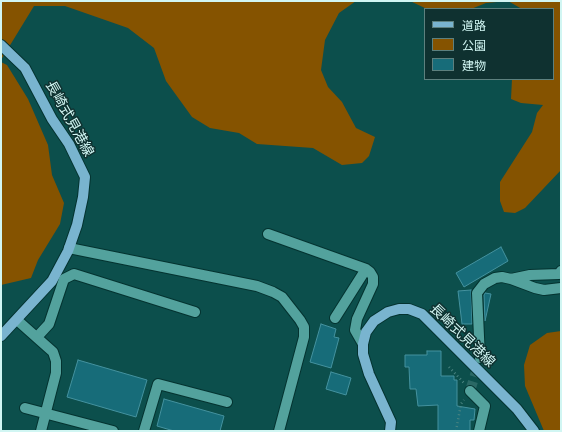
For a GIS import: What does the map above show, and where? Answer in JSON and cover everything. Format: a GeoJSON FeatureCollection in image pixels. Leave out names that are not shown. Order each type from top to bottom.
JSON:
{"type":"FeatureCollection","features":[{"type":"Feature","properties":{"kind":"main road","name":"長崎式見港線"},"geometry":{"type":"LineString","coordinates":[[1,45],[25,68],[52,119],[69,144],[85,177],[84,197],[70,248],[52,281],[1,336]]}},
{"type":"Feature","properties":{"kind":"main road","name":"長崎式見港線"},"geometry":{"type":"LineString","coordinates":[[363,344],[366,332],[374,321],[388,312],[399,309],[409,309],[422,314],[517,409],[534,431]]}},
{"type":"Feature","properties":{"kind":"main road"},"geometry":{"type":"LineString","coordinates":[[363,344],[363,354],[369,374],[390,422],[390,431]]}},
{"type":"Feature","properties":{"kind":"street"},"geometry":{"type":"LineString","coordinates":[[268,234],[366,268],[373,278],[372,284],[357,319],[355,330],[363,344]]}},
{"type":"Feature","properties":{"kind":"street"},"geometry":{"type":"LineString","coordinates":[[70,248],[256,286],[282,297],[304,327],[304,337],[279,431]]}},
{"type":"Feature","properties":{"kind":"street"},"geometry":{"type":"LineString","coordinates":[[335,318],[366,268]]}},
{"type":"Feature","properties":{"kind":"street"},"geometry":{"type":"LineString","coordinates":[[480,358],[477,293],[484,284],[495,278],[511,279],[530,275],[559,274],[561,271]]}},
{"type":"Feature","properties":{"kind":"street"},"geometry":{"type":"LineString","coordinates":[[37,337],[49,324],[64,279],[74,274],[195,312]]}},
{"type":"Feature","properties":{"kind":"street"},"geometry":{"type":"LineString","coordinates":[[511,279],[535,288],[555,290],[561,288]]}},
{"type":"Feature","properties":{"kind":"street"},"geometry":{"type":"LineString","coordinates":[[16,320],[53,352],[56,361],[56,373],[41,431]]}},
{"type":"Feature","properties":{"kind":"street"},"geometry":{"type":"LineString","coordinates":[[144,431],[158,384],[227,402]]}},
{"type":"Feature","properties":{"kind":"street"},"geometry":{"type":"LineString","coordinates":[[470,391],[484,406],[479,431]]}},
{"type":"Feature","properties":{"kind":"street"},"geometry":{"type":"LineString","coordinates":[[25,408],[113,431]]}},
{"type":"Feature","properties":{"kind":"path"},"geometry":{"type":"LineString","coordinates":[[449,367],[470,391],[461,404],[456,431]]}},
{"type":"Feature","properties":{"kind":"green space"},"geometry":{"type":"Polygon","coordinates":[[[1,1],[356,1],[339,13],[325,40],[321,70],[328,87],[342,102],[356,128],[375,137],[369,156],[362,163],[342,165],[313,148],[257,144],[239,133],[210,128],[192,117],[166,81],[154,48],[128,28],[65,6],[34,6],[1,60],[1,1]]]}},
{"type":"Feature","properties":{"kind":"green space"},"geometry":{"type":"Polygon","coordinates":[[[410,1],[508,1],[486,3],[474,8],[425,8],[410,1]]]}},
{"type":"Feature","properties":{"kind":"green space"},"geometry":{"type":"Polygon","coordinates":[[[508,1],[561,1],[561,170],[525,208],[515,213],[504,212],[500,201],[500,182],[532,132],[537,113],[543,105],[521,103],[511,99],[512,80],[554,80],[554,8],[520,8],[508,1]]]}},
{"type":"Feature","properties":{"kind":"green space"},"geometry":{"type":"Polygon","coordinates":[[[1,62],[7,65],[28,99],[48,145],[52,175],[64,203],[60,224],[38,260],[31,278],[1,285],[1,62]]]}},
{"type":"Feature","properties":{"kind":"green space"},"geometry":{"type":"Polygon","coordinates":[[[561,331],[561,431],[544,431],[525,386],[524,365],[530,345],[547,333],[561,331]]]}},
{"type":"Feature","properties":{"kind":"building"},"geometry":{"type":"Polygon","coordinates":[[[501,247],[508,261],[464,287],[456,273],[501,247]]]}},
{"type":"Feature","properties":{"kind":"building"},"geometry":{"type":"Polygon","coordinates":[[[471,290],[472,324],[462,324],[458,291],[471,290]]]}},
{"type":"Feature","properties":{"kind":"building"},"geometry":{"type":"Polygon","coordinates":[[[485,293],[491,294],[485,321],[484,295],[485,293]]]}},
{"type":"Feature","properties":{"kind":"building"},"geometry":{"type":"Polygon","coordinates":[[[321,324],[336,329],[334,337],[339,338],[331,368],[310,362],[321,324]]]}},
{"type":"Feature","properties":{"kind":"building"},"geometry":{"type":"Polygon","coordinates":[[[427,351],[441,351],[441,376],[454,376],[454,380],[457,380],[457,406],[475,409],[474,420],[470,420],[470,431],[438,431],[438,405],[418,406],[416,389],[410,389],[409,367],[405,367],[405,355],[427,355],[427,351]]]}},
{"type":"Feature","properties":{"kind":"building"},"geometry":{"type":"Polygon","coordinates":[[[78,360],[147,380],[136,417],[67,397],[78,360]]]}},
{"type":"Feature","properties":{"kind":"building"},"geometry":{"type":"Polygon","coordinates":[[[331,372],[351,378],[346,395],[326,389],[331,372]]]}},
{"type":"Feature","properties":{"kind":"building"},"geometry":{"type":"Polygon","coordinates":[[[164,399],[224,416],[220,431],[174,431],[157,426],[164,399]]]}},
{"type":"Feature","properties":{"kind":"tunnel"},"geometry":{"type":"LineString","coordinates":[[470,391],[479,362]]}}]}
